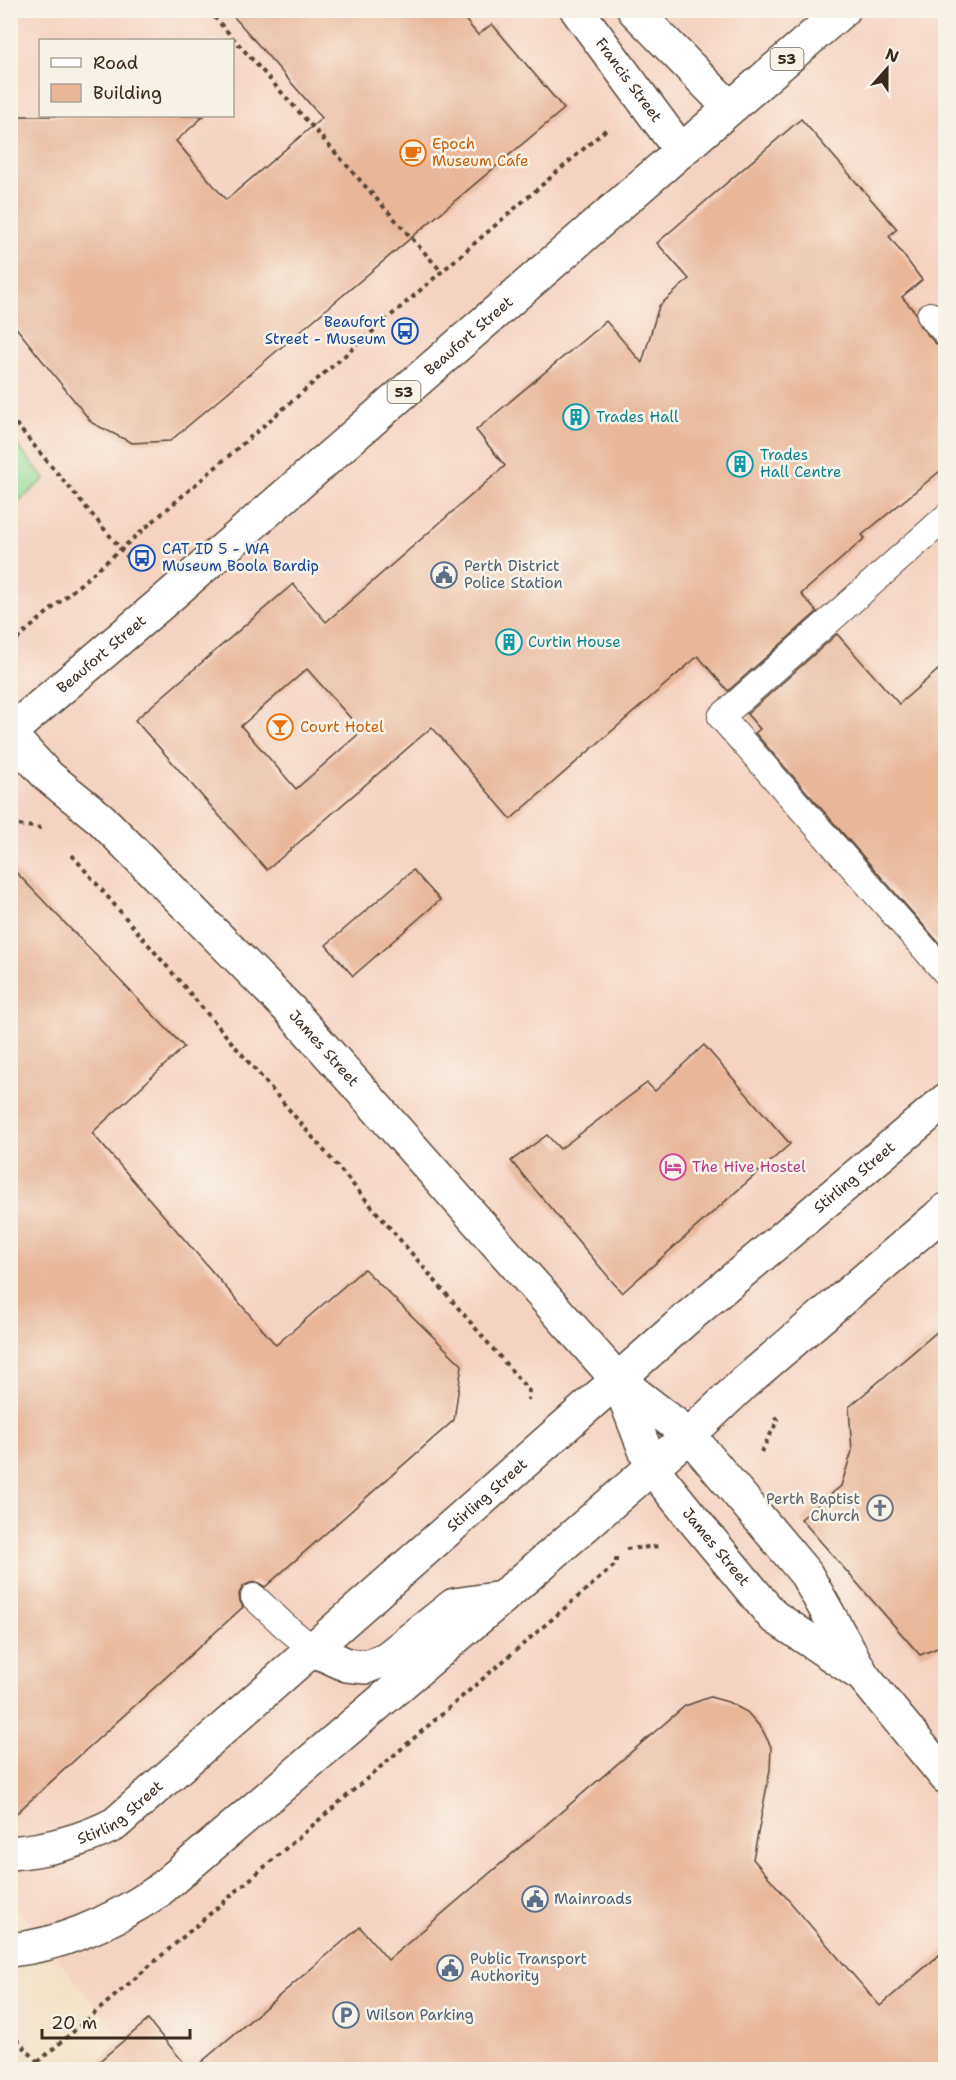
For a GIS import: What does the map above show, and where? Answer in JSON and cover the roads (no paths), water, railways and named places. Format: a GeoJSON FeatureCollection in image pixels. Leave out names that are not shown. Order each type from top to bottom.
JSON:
{"type":"FeatureCollection","features":[{"type":"Feature","properties":{"kind":"street","name":"Francis Street"},"geometry":{"type":"LineString","coordinates":[[577,10],[681,151]]}},
{"type":"Feature","properties":{"kind":"street"},"geometry":{"type":"LineString","coordinates":[[634,10],[730,108]]}},
{"type":"Feature","properties":{"kind":"street","name":"Beaufort Street"},"geometry":{"type":"LineString","coordinates":[[10,733],[843,10]]}},
{"type":"Feature","properties":{"kind":"street","name":"James Street"},"geometry":{"type":"LineString","coordinates":[[10,733],[48,776],[101,819],[290,1010],[618,1380],[689,1435],[806,1575],[863,1676],[945,1777]]}},
{"type":"Feature","properties":{"kind":"street","name":"Stirling Street"},"geometry":{"type":"LineString","coordinates":[[10,1853],[62,1846],[92,1836],[115,1824],[685,1320],[945,1100]]}},
{"type":"Feature","properties":{"kind":"street"},"geometry":{"type":"LineString","coordinates":[[10,1950],[57,1941],[94,1928],[127,1912],[158,1892],[502,1598],[652,1468],[744,1383],[945,1210]]}},
{"type":"Feature","properties":{"kind":"street","name":"James Street"},"geometry":{"type":"LineString","coordinates":[[618,1380],[652,1468],[773,1616],[863,1676]]}},
{"type":"Feature","properties":{"kind":"street"},"geometry":{"type":"LineString","coordinates":[[314,1650],[347,1665],[366,1667],[386,1659],[454,1605],[502,1598]]}},
{"type":"Feature","properties":{"kind":"lane"},"geometry":{"type":"LineString","coordinates":[[945,517],[721,717],[945,973]]}},
{"type":"Feature","properties":{"kind":"lane"},"geometry":{"type":"LineString","coordinates":[[254,1597],[314,1650]]}},
{"type":"Feature","properties":{"kind":"place","name":"Epoch Museum Cafe"},"geometry":{"type":"Point","coordinates":[413,153]}},
{"type":"Feature","properties":{"kind":"place","name":"Beaufort Street - Museum"},"geometry":{"type":"Point","coordinates":[405,331]}},
{"type":"Feature","properties":{"kind":"place","name":"Trades Hall"},"geometry":{"type":"Point","coordinates":[576,417]}},
{"type":"Feature","properties":{"kind":"place","name":"Trades Hall Centre"},"geometry":{"type":"Point","coordinates":[740,464]}},
{"type":"Feature","properties":{"kind":"place","name":"CAT ID 5 - WA Museum Boola Bardip"},"geometry":{"type":"Point","coordinates":[142,558]}},
{"type":"Feature","properties":{"kind":"place","name":"Perth District Police Station"},"geometry":{"type":"Point","coordinates":[444,575]}},
{"type":"Feature","properties":{"kind":"place","name":"Curtin House"},"geometry":{"type":"Point","coordinates":[509,642]}},
{"type":"Feature","properties":{"kind":"place","name":"Court Hotel"},"geometry":{"type":"Point","coordinates":[280,727]}},
{"type":"Feature","properties":{"kind":"place","name":"The Hive Hostel"},"geometry":{"type":"Point","coordinates":[673,1167]}},
{"type":"Feature","properties":{"kind":"place","name":"Perth Baptist Church"},"geometry":{"type":"Point","coordinates":[880,1508]}},
{"type":"Feature","properties":{"kind":"place","name":"Mainroads"},"geometry":{"type":"Point","coordinates":[535,1899]}},
{"type":"Feature","properties":{"kind":"place","name":"Public Transport Authority"},"geometry":{"type":"Point","coordinates":[450,1968]}},
{"type":"Feature","properties":{"kind":"place","name":"Wilson Parking"},"geometry":{"type":"Point","coordinates":[346,2015]}}]}
